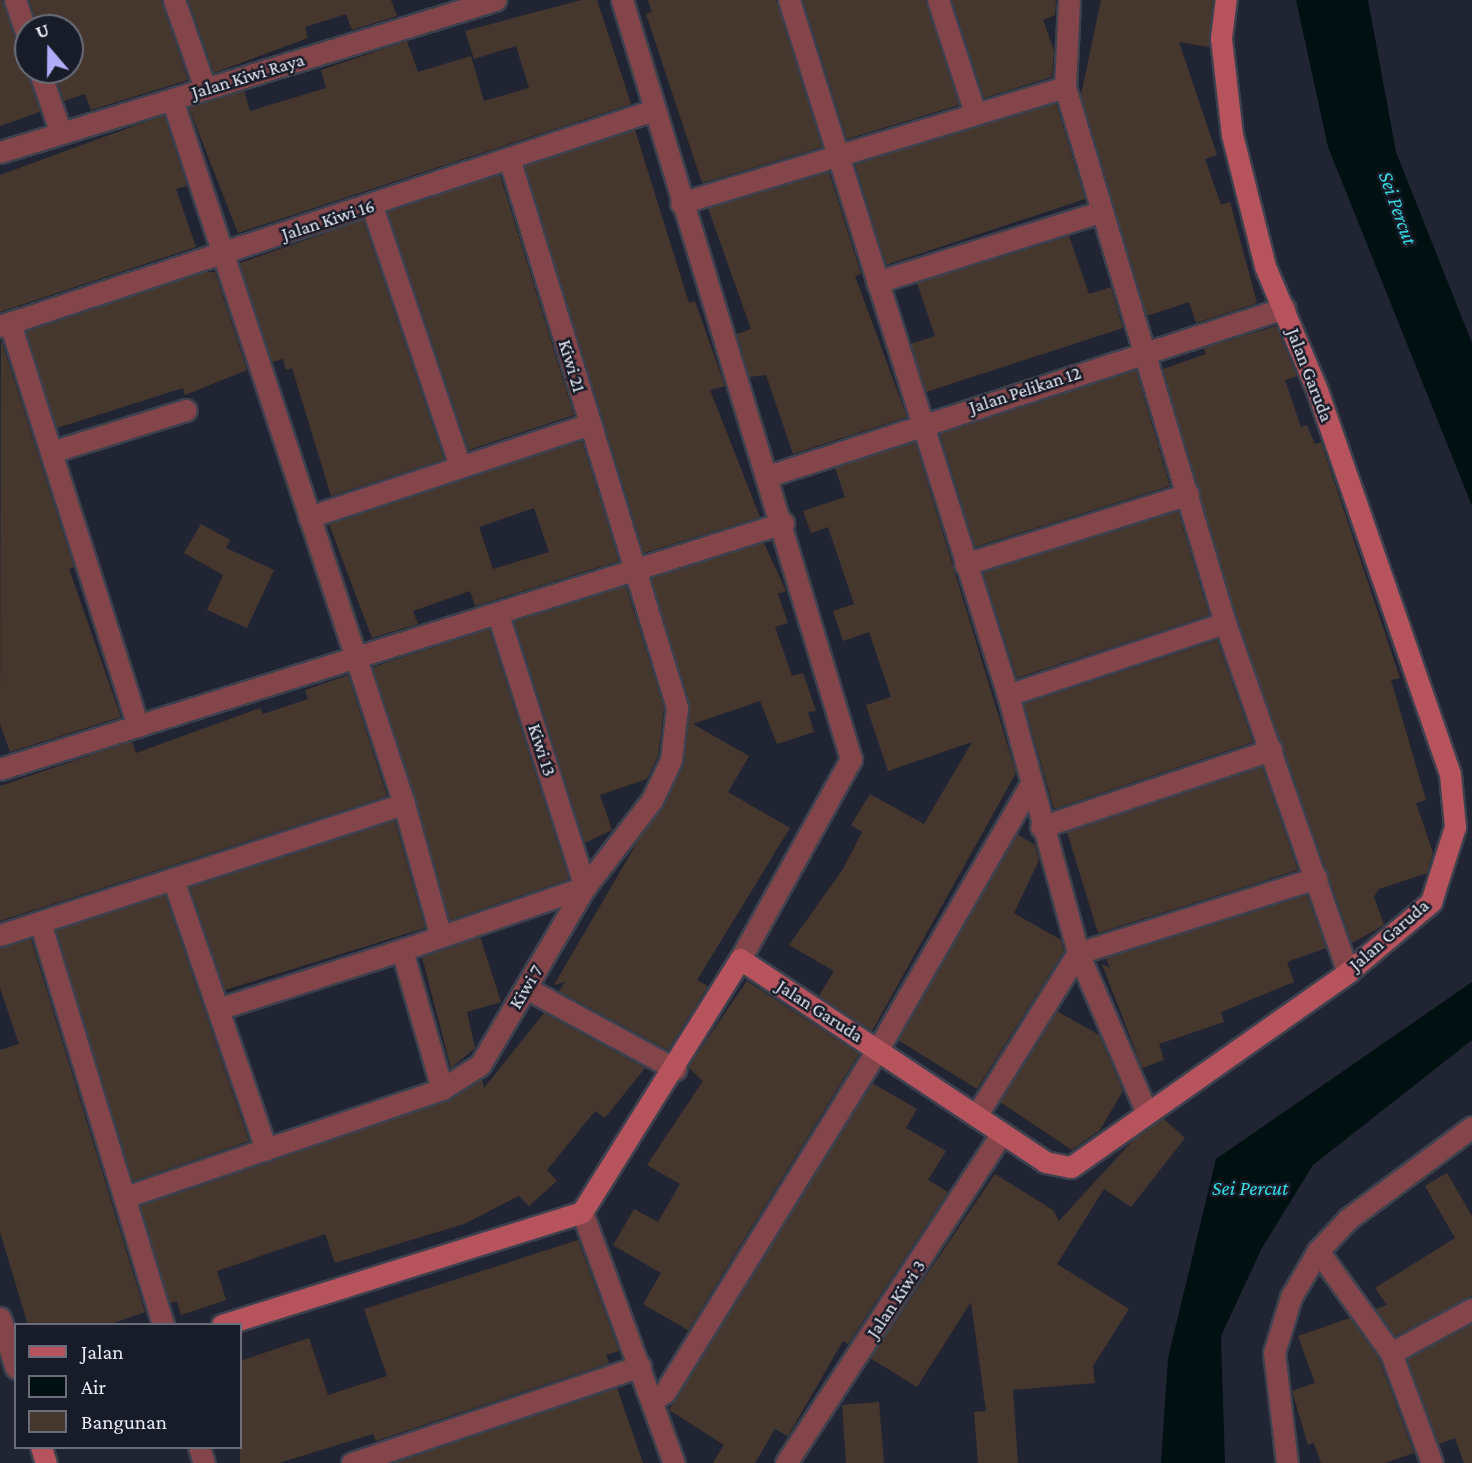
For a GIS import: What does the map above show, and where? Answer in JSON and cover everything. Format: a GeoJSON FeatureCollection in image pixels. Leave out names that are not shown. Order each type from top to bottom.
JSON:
{"type":"FeatureCollection","features":[{"type":"Feature","properties":{"kind":"street"},"geometry":{"type":"LineString","coordinates":[[174,0],[205,88]]}},
{"type":"Feature","properties":{"kind":"street","name":"Jalan Kiwi Raya"},"geometry":{"type":"LineString","coordinates":[[0,152],[495,0]]}},
{"type":"Feature","properties":{"kind":"street"},"geometry":{"type":"LineString","coordinates":[[228,1323],[582,1212],[675,1069],[846,777],[851,759],[783,523],[681,203],[622,0]]}},
{"type":"Feature","properties":{"kind":"street"},"geometry":{"type":"LineString","coordinates":[[789,0],[1008,695],[1029,787],[1078,953],[1147,1113]]}},
{"type":"Feature","properties":{"kind":"street"},"geometry":{"type":"LineString","coordinates":[[938,0],[974,110]]}},
{"type":"Feature","properties":{"kind":"street"},"geometry":{"type":"LineString","coordinates":[[1069,0],[1065,87],[1101,212],[1146,351],[1225,623],[1349,972]]}},
{"type":"Feature","properties":{"kind":"street","name":"Jalan Garuda"},"geometry":{"type":"LineString","coordinates":[[740,959],[1045,1162],[1071,1167],[1349,972],[1431,902],[1455,827],[1454,791],[1415,664],[1284,308],[1265,266],[1232,135],[1221,38],[1226,0]]}},
{"type":"Feature","properties":{"kind":"street"},"geometry":{"type":"LineString","coordinates":[[44,84],[61,133]]}},
{"type":"Feature","properties":{"kind":"street"},"geometry":{"type":"LineString","coordinates":[[681,203],[974,110],[1065,87]]}},
{"type":"Feature","properties":{"kind":"street"},"geometry":{"type":"LineString","coordinates":[[172,99],[309,517],[352,660],[404,804],[440,934]]}},
{"type":"Feature","properties":{"kind":"street","name":"Jalan Kiwi 16"},"geometry":{"type":"LineString","coordinates":[[5,325],[510,161],[654,110]]}},
{"type":"Feature","properties":{"kind":"street","name":"Kiwi 21"},"geometry":{"type":"LineString","coordinates":[[510,161],[635,570]]}},
{"type":"Feature","properties":{"kind":"street"},"geometry":{"type":"LineString","coordinates":[[372,206],[460,466]]}},
{"type":"Feature","properties":{"kind":"street"},"geometry":{"type":"LineString","coordinates":[[877,282],[1101,212]]}},
{"type":"Feature","properties":{"kind":"street","name":"Jalan Pelikan 12"},"geometry":{"type":"LineString","coordinates":[[768,476],[923,422],[1284,308]]}},
{"type":"Feature","properties":{"kind":"street"},"geometry":{"type":"LineString","coordinates":[[5,325],[51,452],[138,726]]}},
{"type":"Feature","properties":{"kind":"street"},"geometry":{"type":"LineString","coordinates":[[51,452],[186,410]]}},
{"type":"Feature","properties":{"kind":"street"},"geometry":{"type":"LineString","coordinates":[[309,517],[590,424]]}},
{"type":"Feature","properties":{"kind":"street"},"geometry":{"type":"LineString","coordinates":[[965,564],[1188,494]]}},
{"type":"Feature","properties":{"kind":"street"},"geometry":{"type":"LineString","coordinates":[[0,769],[783,523]]}},
{"type":"Feature","properties":{"kind":"street","name":"Kiwi 7"},"geometry":{"type":"LineString","coordinates":[[128,1196],[442,1089],[480,1065],[586,887],[652,800],[679,730],[635,570]]}},
{"type":"Feature","properties":{"kind":"street","name":"Kiwi 13"},"geometry":{"type":"LineString","coordinates":[[498,614],[586,887]]}},
{"type":"Feature","properties":{"kind":"street"},"geometry":{"type":"LineString","coordinates":[[1008,695],[1225,623]]}},
{"type":"Feature","properties":{"kind":"street"},"geometry":{"type":"LineString","coordinates":[[1041,827],[1271,750]]}},
{"type":"Feature","properties":{"kind":"street"},"geometry":{"type":"LineString","coordinates":[[653,1401],[664,1392],[878,1049],[1029,787]]}},
{"type":"Feature","properties":{"kind":"street"},"geometry":{"type":"LineString","coordinates":[[0,935],[404,804]]}},
{"type":"Feature","properties":{"kind":"street"},"geometry":{"type":"LineString","coordinates":[[976,1116],[1078,953],[1316,878]]}},
{"type":"Feature","properties":{"kind":"street"},"geometry":{"type":"LineString","coordinates":[[173,879],[266,1149]]}},
{"type":"Feature","properties":{"kind":"street"},"geometry":{"type":"LineString","coordinates":[[218,1009],[586,887]]}},
{"type":"Feature","properties":{"kind":"street"},"geometry":{"type":"LineString","coordinates":[[40,922],[128,1196],[162,1323]]}},
{"type":"Feature","properties":{"kind":"street"},"geometry":{"type":"LineString","coordinates":[[402,950],[442,1089]]}},
{"type":"Feature","properties":{"kind":"street"},"geometry":{"type":"LineString","coordinates":[[526,988],[675,1069]]}},
{"type":"Feature","properties":{"kind":"street"},"geometry":{"type":"LineString","coordinates":[[1287,1463],[1274,1353],[1277,1325],[1318,1251],[1348,1219],[1472,1127]]}},
{"type":"Feature","properties":{"kind":"street","name":"Jalan Kiwi 3"},"geometry":{"type":"LineString","coordinates":[[786,1463],[1002,1133]]}},
{"type":"Feature","properties":{"kind":"street"},"geometry":{"type":"LineString","coordinates":[[582,1212],[674,1463]]}},
{"type":"Feature","properties":{"kind":"street"},"geometry":{"type":"LineString","coordinates":[[1318,1251],[1391,1353],[1432,1463]]}},
{"type":"Feature","properties":{"kind":"street"},"geometry":{"type":"LineString","coordinates":[[1391,1353],[1472,1309]]}},
{"type":"Feature","properties":{"kind":"street"},"geometry":{"type":"LineString","coordinates":[[0,1318],[14,1361]]}},
{"type":"Feature","properties":{"kind":"street"},"geometry":{"type":"LineString","coordinates":[[352,1463],[376,1460],[640,1366]]}},
{"type":"Feature","properties":{"kind":"water","name":"Sei Percut"},"geometry":{"type":"Polygon","coordinates":[[[1296,0],[1368,0],[1396,152],[1472,343],[1472,506],[1328,147],[1296,0]]]}},
{"type":"Feature","properties":{"kind":"water","name":"Sei Percut"},"geometry":{"type":"Polygon","coordinates":[[[1472,982],[1472,1040],[1313,1165],[1262,1248],[1221,1336],[1225,1463],[1161,1463],[1168,1358],[1216,1159],[1472,982]]]}},
{"type":"Feature","properties":{"kind":"building"},"geometry":{"type":"Polygon","coordinates":[[[0,0],[14,35],[14,84],[30,84],[40,112],[0,126],[0,0]]]}},
{"type":"Feature","properties":{"kind":"building"},"geometry":{"type":"Polygon","coordinates":[[[29,0],[161,0],[188,80],[91,110],[85,94],[64,101],[58,84],[84,84],[84,14],[34,14],[29,0]]]}},
{"type":"Feature","properties":{"kind":"building"},"geometry":{"type":"Polygon","coordinates":[[[188,0],[391,0],[397,16],[352,30],[346,14],[305,27],[308,38],[214,73],[188,0]]]}},
{"type":"Feature","properties":{"kind":"building"},"geometry":{"type":"Polygon","coordinates":[[[581,0],[597,0],[631,104],[238,233],[189,108],[244,91],[250,111],[326,88],[321,70],[407,41],[418,72],[471,56],[484,101],[529,88],[516,46],[474,59],[465,31],[581,0]]]}},
{"type":"Feature","properties":{"kind":"building"},"geometry":{"type":"Polygon","coordinates":[[[648,0],[776,0],[822,147],[702,183],[646,14],[652,12],[648,0]]]}},
{"type":"Feature","properties":{"kind":"building"},"geometry":{"type":"Polygon","coordinates":[[[803,0],[925,0],[959,105],[847,139],[803,0]]]}},
{"type":"Feature","properties":{"kind":"building"},"geometry":{"type":"Polygon","coordinates":[[[952,0],[1056,0],[1055,15],[1043,20],[1054,51],[1052,77],[984,98],[952,0]]]}},
{"type":"Feature","properties":{"kind":"building"},"geometry":{"type":"Polygon","coordinates":[[[1101,0],[1213,0],[1209,47],[1179,42],[1217,155],[1205,159],[1221,205],[1230,202],[1257,303],[1196,323],[1189,302],[1147,316],[1081,95],[1101,0]]]}},
{"type":"Feature","properties":{"kind":"building"},"geometry":{"type":"Polygon","coordinates":[[[1056,103],[1085,199],[886,265],[855,164],[1056,103]]]}},
{"type":"Feature","properties":{"kind":"building"},"geometry":{"type":"Polygon","coordinates":[[[164,115],[187,186],[176,189],[196,247],[0,312],[0,175],[164,115]]]}},
{"type":"Feature","properties":{"kind":"building"},"geometry":{"type":"Polygon","coordinates":[[[635,130],[689,303],[695,301],[725,386],[710,390],[760,517],[644,553],[525,166],[635,130]]]}},
{"type":"Feature","properties":{"kind":"building"},"geometry":{"type":"Polygon","coordinates":[[[829,172],[861,274],[855,276],[907,417],[793,454],[766,375],[749,377],[737,334],[751,329],[708,208],[829,172]]]}},
{"type":"Feature","properties":{"kind":"building"},"geometry":{"type":"Polygon","coordinates":[[[500,175],[574,415],[469,450],[388,212],[500,175]]]}},
{"type":"Feature","properties":{"kind":"building"},"geometry":{"type":"Polygon","coordinates":[[[363,220],[444,459],[331,496],[292,368],[286,370],[283,359],[272,362],[240,263],[363,220]]]}},
{"type":"Feature","properties":{"kind":"building"},"geometry":{"type":"Polygon","coordinates":[[[1069,236],[1089,294],[1111,287],[1123,328],[926,392],[911,344],[935,336],[917,283],[1069,236]]]}},
{"type":"Feature","properties":{"kind":"building"},"geometry":{"type":"Polygon","coordinates":[[[204,272],[215,272],[247,370],[185,395],[183,388],[57,428],[26,331],[204,272]]]}},
{"type":"Feature","properties":{"kind":"building"},"geometry":{"type":"Polygon","coordinates":[[[1276,326],[1297,376],[1285,380],[1301,427],[1307,425],[1315,444],[1321,442],[1400,678],[1391,680],[1426,800],[1416,803],[1433,853],[1427,873],[1379,889],[1374,897],[1384,925],[1352,943],[1237,619],[1163,369],[1206,354],[1204,348],[1276,326]]]}},
{"type":"Feature","properties":{"kind":"building"},"geometry":{"type":"Polygon","coordinates":[[[1,339],[74,567],[69,569],[121,717],[10,752],[0,724],[1,339]]]}},
{"type":"Feature","properties":{"kind":"building"},"geometry":{"type":"Polygon","coordinates":[[[1136,370],[1170,486],[975,547],[940,434],[1136,370]]]}},
{"type":"Feature","properties":{"kind":"building"},"geometry":{"type":"Polygon","coordinates":[[[582,441],[619,561],[475,606],[470,591],[413,611],[418,624],[372,638],[329,524],[582,441]],[[534,508],[479,527],[493,569],[549,552],[534,508]]]}},
{"type":"Feature","properties":{"kind":"building"},"geometry":{"type":"Polygon","coordinates":[[[915,442],[1016,773],[872,1031],[819,996],[834,971],[789,945],[843,869],[862,832],[851,825],[870,794],[924,824],[972,742],[888,771],[866,705],[891,697],[869,632],[843,641],[833,611],[854,604],[828,527],[811,533],[803,511],[845,497],[835,468],[915,442]]]}},
{"type":"Feature","properties":{"kind":"building"},"geometry":{"type":"Polygon","coordinates":[[[1178,511],[1209,615],[1017,678],[983,572],[1178,511]]]}},
{"type":"Feature","properties":{"kind":"building"},"geometry":{"type":"Polygon","coordinates":[[[201,524],[230,540],[226,548],[274,570],[247,628],[207,610],[223,575],[184,553],[201,524]]]}},
{"type":"Feature","properties":{"kind":"building"},"geometry":{"type":"Polygon","coordinates":[[[764,543],[786,591],[778,594],[788,623],[775,627],[792,676],[803,673],[816,711],[808,712],[814,732],[777,744],[760,701],[693,724],[749,756],[728,792],[790,828],[697,980],[708,986],[668,1050],[559,991],[565,982],[554,985],[684,762],[690,704],[651,578],[764,543]]]}},
{"type":"Feature","properties":{"kind":"building"},"geometry":{"type":"Polygon","coordinates":[[[626,586],[664,708],[658,756],[647,779],[600,795],[612,830],[585,843],[514,621],[626,586]]]}},
{"type":"Feature","properties":{"kind":"building"},"geometry":{"type":"Polygon","coordinates":[[[489,629],[569,879],[450,920],[373,667],[489,629]]]}},
{"type":"Feature","properties":{"kind":"building"},"geometry":{"type":"Polygon","coordinates":[[[1217,640],[1253,742],[1054,809],[1024,704],[1217,640]]]}},
{"type":"Feature","properties":{"kind":"building"},"geometry":{"type":"Polygon","coordinates":[[[348,675],[387,796],[0,921],[0,786],[132,741],[136,753],[260,708],[263,714],[308,699],[305,690],[348,675]]]}},
{"type":"Feature","properties":{"kind":"building"},"geometry":{"type":"Polygon","coordinates":[[[1262,767],[1298,870],[1098,933],[1067,832],[1262,767]]]}},
{"type":"Feature","properties":{"kind":"building"},"geometry":{"type":"Polygon","coordinates":[[[395,821],[425,928],[225,990],[190,887],[395,821]]]}},
{"type":"Feature","properties":{"kind":"building"},"geometry":{"type":"Polygon","coordinates":[[[1017,834],[1035,845],[1039,860],[1014,913],[1061,940],[1064,951],[977,1089],[898,1040],[1017,834]]]}},
{"type":"Feature","properties":{"kind":"building"},"geometry":{"type":"Polygon","coordinates":[[[165,895],[249,1141],[133,1181],[56,931],[165,895]]]}},
{"type":"Feature","properties":{"kind":"building"},"geometry":{"type":"Polygon","coordinates":[[[1307,895],[1326,948],[1287,962],[1294,982],[1221,1012],[1224,1022],[1159,1044],[1164,1060],[1142,1068],[1102,964],[1110,968],[1106,958],[1307,895]]]}},
{"type":"Feature","properties":{"kind":"building"},"geometry":{"type":"Polygon","coordinates":[[[480,937],[501,1002],[467,1012],[475,1048],[451,1068],[422,957],[480,937]]]}},
{"type":"Feature","properties":{"kind":"building"},"geometry":{"type":"Polygon","coordinates":[[[31,939],[145,1312],[114,1323],[27,1323],[0,1232],[0,1050],[19,1044],[0,988],[0,948],[31,939]]]}},
{"type":"Feature","properties":{"kind":"building"},"geometry":{"type":"Polygon","coordinates":[[[747,981],[859,1054],[688,1330],[643,1304],[661,1273],[613,1245],[634,1209],[658,1222],[680,1184],[647,1165],[703,1081],[688,1067],[747,981]]]}},
{"type":"Feature","properties":{"kind":"building"},"geometry":{"type":"Polygon","coordinates":[[[1057,1011],[1099,1035],[1123,1091],[1100,1130],[1072,1150],[1000,1102],[1057,1011]]]}},
{"type":"Feature","properties":{"kind":"building"},"geometry":{"type":"Polygon","coordinates":[[[544,1013],[645,1068],[605,1118],[595,1111],[547,1170],[557,1181],[529,1206],[519,1196],[464,1224],[335,1263],[325,1234],[217,1271],[226,1300],[181,1315],[177,1301],[170,1303],[140,1206],[446,1101],[482,1079],[484,1088],[544,1013]]]}},
{"type":"Feature","properties":{"kind":"building"},"geometry":{"type":"Polygon","coordinates":[[[872,1083],[917,1109],[906,1128],[946,1151],[928,1180],[948,1192],[848,1344],[843,1341],[788,1436],[775,1429],[755,1463],[713,1463],[724,1445],[669,1410],[872,1083]]]}},
{"type":"Feature","properties":{"kind":"building"},"geometry":{"type":"Polygon","coordinates":[[[1163,1118],[1185,1138],[1131,1207],[1104,1189],[1057,1264],[1129,1309],[1093,1366],[1095,1383],[1013,1390],[1018,1463],[978,1463],[974,1412],[986,1411],[971,1302],[917,1387],[870,1358],[995,1174],[1053,1210],[1059,1221],[1137,1136],[1163,1118]]]}},
{"type":"Feature","properties":{"kind":"building"},"geometry":{"type":"Polygon","coordinates":[[[1447,1173],[1472,1216],[1472,1296],[1395,1336],[1376,1309],[1387,1305],[1375,1288],[1455,1238],[1425,1186],[1447,1173]]]}},
{"type":"Feature","properties":{"kind":"building"},"geometry":{"type":"Polygon","coordinates":[[[578,1240],[619,1351],[606,1355],[609,1363],[376,1441],[373,1434],[279,1463],[240,1463],[242,1360],[309,1338],[328,1395],[387,1376],[364,1309],[578,1240]]]}},
{"type":"Feature","properties":{"kind":"building"},"geometry":{"type":"Polygon","coordinates":[[[1350,1318],[1379,1359],[1414,1453],[1385,1463],[1321,1463],[1314,1443],[1308,1445],[1292,1391],[1315,1383],[1298,1336],[1350,1318]]]}},
{"type":"Feature","properties":{"kind":"building"},"geometry":{"type":"Polygon","coordinates":[[[1472,1324],[1472,1463],[1464,1463],[1455,1438],[1439,1444],[1407,1359],[1472,1324]]]}},
{"type":"Feature","properties":{"kind":"building"},"geometry":{"type":"Polygon","coordinates":[[[617,1388],[643,1463],[393,1463],[617,1388]]]}},
{"type":"Feature","properties":{"kind":"building"},"geometry":{"type":"Polygon","coordinates":[[[879,1402],[884,1463],[846,1463],[842,1405],[879,1402]]]}}]}
